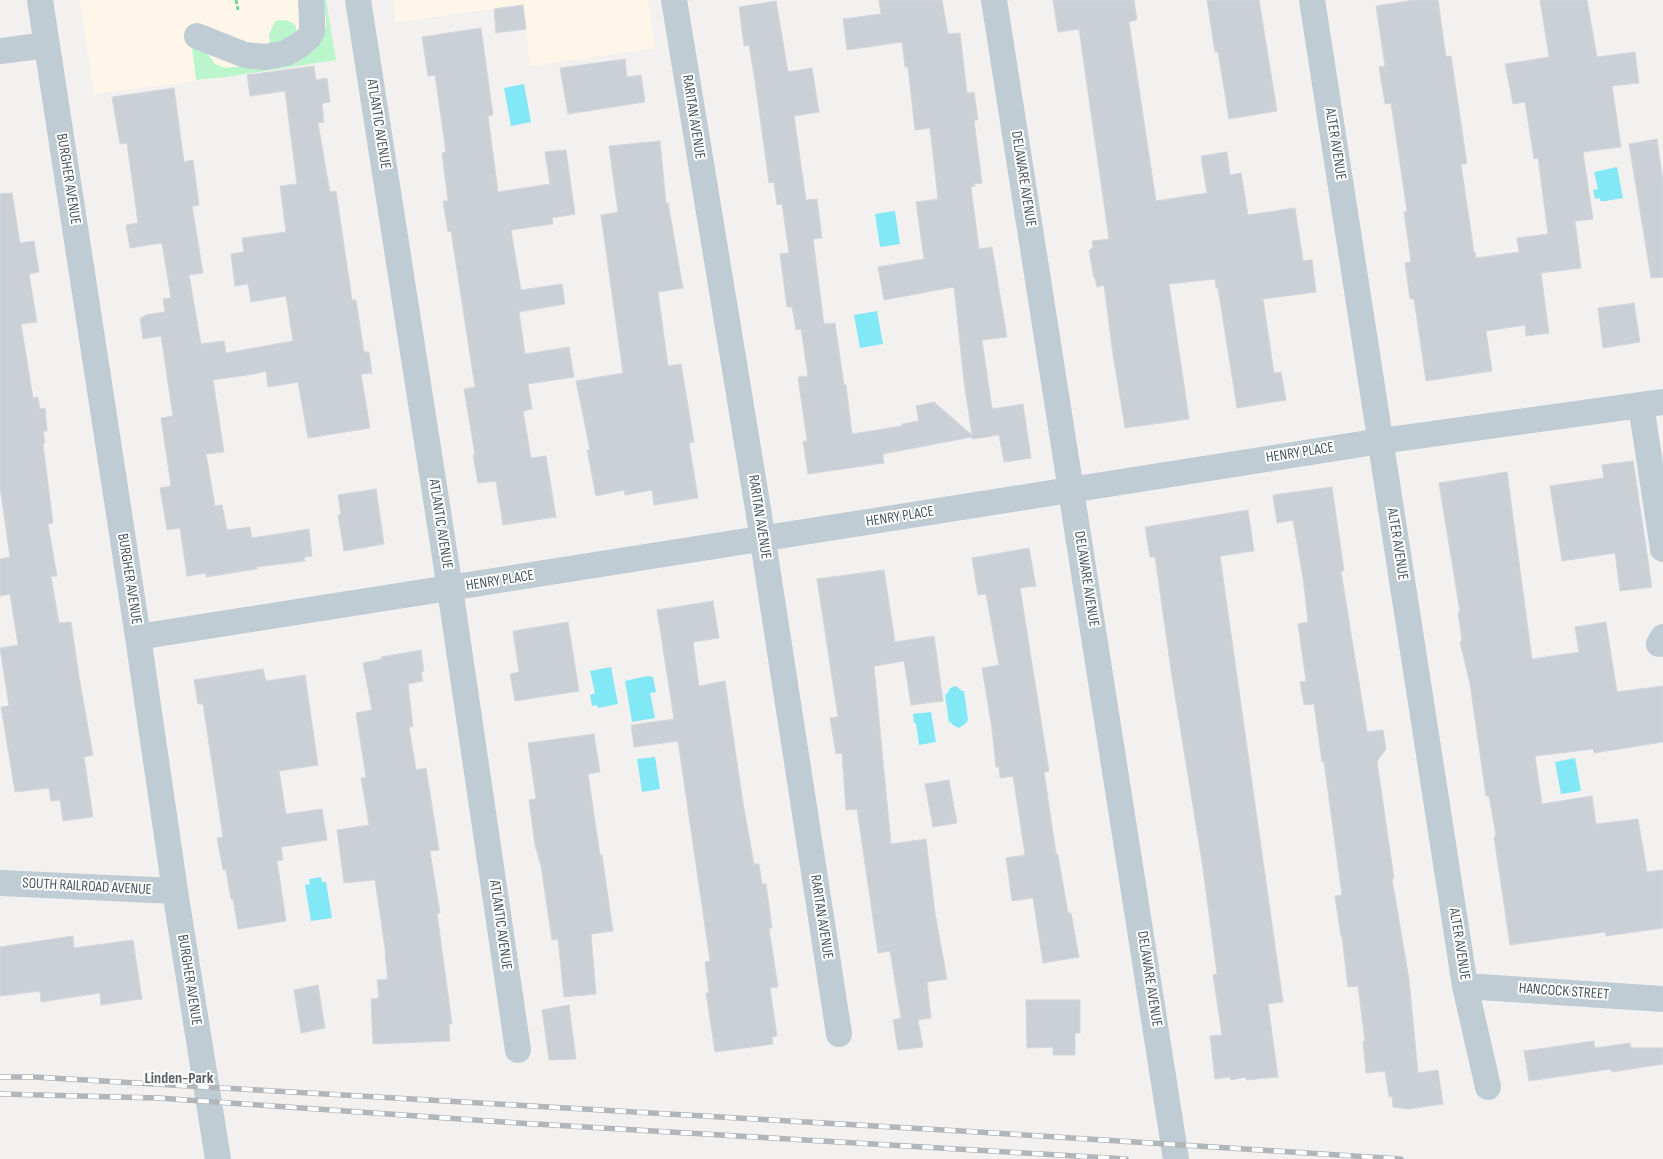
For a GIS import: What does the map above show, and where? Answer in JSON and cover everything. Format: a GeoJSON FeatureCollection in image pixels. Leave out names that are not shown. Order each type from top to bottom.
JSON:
{"type":"FeatureCollection","features":[{"type":"Feature","properties":{"kind":"street","name":"BURGHER AVENUE"},"geometry":{"type":"LineString","coordinates":[[40,0],[138,637],[174,891],[218,1159]]}},
{"type":"Feature","properties":{"kind":"street"},"geometry":{"type":"LineString","coordinates":[[197,36],[245,55],[264,57],[286,54],[302,44],[312,31],[311,0]]}},
{"type":"Feature","properties":{"kind":"street","name":"ATLANTIC AVENUE"},"geometry":{"type":"LineString","coordinates":[[358,0],[450,589],[518,1050]]}},
{"type":"Feature","properties":{"kind":"street","name":"RARITAN AVENUE"},"geometry":{"type":"LineString","coordinates":[[674,0],[762,539],[839,1034]]}},
{"type":"Feature","properties":{"kind":"street","name":"DELAWARE AVENUE"},"geometry":{"type":"LineString","coordinates":[[994,0],[1176,1159]]}},
{"type":"Feature","properties":{"kind":"street","name":"ALTER AVENUE"},"geometry":{"type":"LineString","coordinates":[[1312,0],[1466,986],[1488,1087]]}},
{"type":"Feature","properties":{"kind":"street"},"geometry":{"type":"LineString","coordinates":[[0,51],[47,45]]}},
{"type":"Feature","properties":{"kind":"street"},"geometry":{"type":"LineString","coordinates":[[1652,404],[1663,549]]}},
{"type":"Feature","properties":{"kind":"street","name":"HENRY PLACE"},"geometry":{"type":"LineString","coordinates":[[138,637],[1381,440],[1652,404]]}},
{"type":"Feature","properties":{"kind":"street","name":"SOUTH RAILROAD AVENUE"},"geometry":{"type":"LineString","coordinates":[[0,883],[174,891]]}},
{"type":"Feature","properties":{"kind":"street","name":"HANCOCK STREET"},"geometry":{"type":"LineString","coordinates":[[1466,986],[1663,999]]}},
{"type":"Feature","properties":{"kind":"path"},"geometry":{"type":"LineString","coordinates":[[236,0],[238,10]]}},
{"type":"Feature","properties":{"kind":"shaded area"},"geometry":{"type":"Polygon","coordinates":[[[80,0],[326,0],[336,60],[226,77],[94,94],[80,0]]]}},
{"type":"Feature","properties":{"kind":"shaded area"},"geometry":{"type":"Polygon","coordinates":[[[393,0],[648,0],[655,48],[530,66],[523,5],[396,22],[393,0]]]}},
{"type":"Feature","properties":{"kind":"green space"},"geometry":{"type":"Polygon","coordinates":[[[321,0],[326,0],[336,60],[196,80],[193,45],[203,47],[215,64],[225,68],[271,63],[324,33],[326,19],[321,0]]]}},
{"type":"Feature","properties":{"kind":"green space"},"geometry":{"type":"Polygon","coordinates":[[[285,20],[296,26],[296,36],[270,46],[269,35],[275,21],[285,20]]]}},
{"type":"Feature","properties":{"kind":"water"},"geometry":{"type":"Polygon","coordinates":[[[524,84],[531,122],[511,126],[504,88],[524,84]]]}},
{"type":"Feature","properties":{"kind":"water"},"geometry":{"type":"Polygon","coordinates":[[[1617,167],[1623,198],[1605,201],[1600,201],[1600,198],[1595,199],[1593,190],[1598,189],[1594,172],[1617,167]]]}},
{"type":"Feature","properties":{"kind":"water"},"geometry":{"type":"Polygon","coordinates":[[[895,211],[900,244],[880,247],[875,214],[895,211]]]}},
{"type":"Feature","properties":{"kind":"water"},"geometry":{"type":"Polygon","coordinates":[[[877,311],[883,344],[860,348],[854,315],[877,311]]]}},
{"type":"Feature","properties":{"kind":"water"},"geometry":{"type":"Polygon","coordinates":[[[611,667],[618,704],[598,708],[597,705],[592,706],[590,695],[595,693],[590,671],[611,667]]]}},
{"type":"Feature","properties":{"kind":"water"},"geometry":{"type":"Polygon","coordinates":[[[647,676],[653,677],[656,692],[650,693],[655,718],[632,722],[625,681],[647,676]]]}},
{"type":"Feature","properties":{"kind":"water"},"geometry":{"type":"Polygon","coordinates":[[[956,686],[964,691],[968,720],[959,728],[951,722],[949,723],[945,694],[947,694],[950,688],[956,686]]]}},
{"type":"Feature","properties":{"kind":"water"},"geometry":{"type":"Polygon","coordinates":[[[931,712],[936,742],[919,745],[913,714],[931,712]]]}},
{"type":"Feature","properties":{"kind":"water"},"geometry":{"type":"Polygon","coordinates":[[[655,757],[660,789],[642,792],[637,759],[655,757]]]}},
{"type":"Feature","properties":{"kind":"water"},"geometry":{"type":"Polygon","coordinates":[[[1575,758],[1581,791],[1561,794],[1555,762],[1575,758]]]}},
{"type":"Feature","properties":{"kind":"water"},"geometry":{"type":"Polygon","coordinates":[[[321,877],[322,882],[326,882],[332,918],[311,921],[305,885],[310,884],[309,879],[321,877]]]}},
{"type":"Feature","properties":{"kind":"building"},"geometry":{"type":"Polygon","coordinates":[[[879,0],[942,0],[948,34],[960,33],[967,93],[974,92],[978,120],[974,120],[982,183],[974,184],[975,186],[971,187],[979,249],[992,247],[1007,337],[982,340],[992,409],[1023,404],[1031,458],[1004,462],[999,435],[973,439],[972,437],[883,454],[884,463],[808,474],[803,441],[807,441],[798,377],[808,376],[801,329],[796,330],[792,307],[787,307],[780,254],[789,253],[782,204],[777,205],[774,182],[769,183],[749,45],[744,46],[739,7],[776,1],[788,72],[812,68],[819,112],[794,116],[806,200],[817,199],[822,238],[813,239],[824,324],[835,323],[852,434],[902,426],[902,424],[919,421],[916,406],[934,402],[972,435],[964,382],[954,287],[884,300],[878,267],[924,259],[916,202],[938,199],[930,128],[915,130],[908,67],[905,67],[902,42],[847,50],[843,19],[881,14],[879,0]]]}},
{"type":"Feature","properties":{"kind":"building"},"geometry":{"type":"Polygon","coordinates":[[[1053,0],[1134,0],[1137,20],[1129,22],[1156,201],[1207,193],[1201,156],[1227,152],[1230,175],[1241,173],[1248,215],[1295,208],[1303,261],[1312,260],[1316,292],[1263,299],[1274,373],[1281,372],[1286,400],[1237,408],[1215,279],[1169,284],[1189,419],[1125,428],[1104,285],[1097,287],[1089,251],[1093,247],[1092,241],[1109,239],[1079,29],[1058,32],[1053,0]]]}},
{"type":"Feature","properties":{"kind":"building"},"geometry":{"type":"Polygon","coordinates":[[[1207,0],[1259,0],[1277,111],[1229,119],[1218,52],[1215,52],[1207,0]]]}},
{"type":"Feature","properties":{"kind":"building"},"geometry":{"type":"Polygon","coordinates":[[[1414,0],[1438,0],[1446,57],[1451,56],[1467,164],[1461,164],[1476,258],[1519,252],[1517,238],[1548,234],[1538,158],[1534,159],[1525,102],[1513,104],[1505,64],[1549,57],[1540,0],[1587,0],[1597,57],[1635,52],[1639,83],[1612,86],[1621,147],[1583,152],[1593,219],[1575,221],[1581,268],[1541,273],[1549,333],[1526,336],[1525,325],[1486,331],[1492,371],[1426,381],[1414,299],[1410,299],[1405,263],[1411,262],[1404,212],[1407,211],[1391,103],[1385,104],[1379,67],[1385,66],[1376,6],[1414,0]]]}},
{"type":"Feature","properties":{"kind":"building"},"geometry":{"type":"Polygon","coordinates":[[[523,5],[526,29],[496,33],[494,9],[523,5]]]}},
{"type":"Feature","properties":{"kind":"building"},"geometry":{"type":"Polygon","coordinates":[[[481,28],[493,115],[488,116],[498,192],[550,184],[545,152],[566,150],[575,214],[552,218],[553,224],[511,230],[521,290],[562,284],[565,304],[519,312],[525,354],[569,347],[574,377],[528,384],[532,409],[523,411],[531,458],[546,456],[556,517],[503,525],[496,481],[478,483],[473,455],[475,455],[464,389],[475,387],[451,231],[448,232],[443,201],[448,201],[442,153],[446,152],[435,75],[428,76],[422,37],[481,28]]]}},
{"type":"Feature","properties":{"kind":"building"},"geometry":{"type":"Polygon","coordinates":[[[625,59],[627,77],[641,75],[645,102],[568,114],[560,68],[625,59]]]}},
{"type":"Feature","properties":{"kind":"building"},"geometry":{"type":"Polygon","coordinates":[[[314,66],[316,80],[327,78],[330,102],[322,103],[324,122],[318,123],[330,192],[336,191],[352,300],[356,300],[364,352],[369,352],[372,373],[361,374],[370,428],[308,438],[298,382],[268,387],[266,371],[213,380],[224,452],[206,454],[215,506],[222,505],[227,530],[250,527],[252,538],[309,529],[312,556],[304,557],[305,561],[256,567],[257,569],[206,577],[206,573],[187,576],[180,528],[167,530],[160,488],[171,486],[161,418],[173,416],[161,336],[143,339],[140,318],[145,315],[165,312],[163,299],[171,298],[162,243],[130,248],[126,225],[138,223],[127,143],[120,144],[112,97],[174,88],[184,162],[193,160],[199,205],[192,206],[203,273],[189,275],[201,344],[224,341],[226,353],[293,341],[286,296],[251,302],[248,284],[235,286],[231,254],[244,252],[242,238],[286,232],[280,186],[297,184],[285,91],[250,96],[247,75],[314,66]]]}},
{"type":"Feature","properties":{"kind":"building"},"geometry":{"type":"Polygon","coordinates":[[[1657,139],[1663,181],[1663,277],[1651,278],[1629,144],[1657,139]]]}},
{"type":"Feature","properties":{"kind":"building"},"geometry":{"type":"Polygon","coordinates":[[[660,141],[666,203],[668,203],[683,288],[658,292],[668,366],[681,364],[694,442],[689,443],[698,498],[654,505],[652,490],[625,495],[624,490],[596,496],[587,450],[590,450],[576,381],[623,373],[601,215],[618,212],[609,146],[660,141]]]}},
{"type":"Feature","properties":{"kind":"building"},"geometry":{"type":"Polygon","coordinates":[[[12,193],[20,243],[34,241],[39,272],[29,274],[37,322],[21,324],[33,398],[38,397],[40,409],[45,408],[47,431],[43,431],[45,443],[43,444],[53,523],[48,524],[57,576],[51,576],[59,623],[71,622],[93,755],[84,757],[93,817],[63,821],[60,800],[51,801],[49,788],[15,792],[1,707],[9,706],[0,648],[18,645],[10,594],[0,596],[0,559],[10,557],[0,487],[0,194],[12,193]]]}},
{"type":"Feature","properties":{"kind":"building"},"geometry":{"type":"Polygon","coordinates":[[[1634,303],[1640,342],[1603,348],[1598,308],[1634,303]]]}},
{"type":"Feature","properties":{"kind":"building"},"geometry":{"type":"Polygon","coordinates":[[[1633,461],[1652,587],[1620,591],[1615,553],[1562,561],[1550,486],[1604,478],[1602,465],[1633,461]]]}},
{"type":"Feature","properties":{"kind":"building"},"geometry":{"type":"Polygon","coordinates":[[[1507,472],[1532,659],[1579,652],[1575,627],[1606,622],[1617,692],[1663,686],[1663,742],[1594,753],[1593,749],[1535,756],[1542,804],[1592,796],[1596,824],[1638,819],[1647,872],[1663,870],[1663,928],[1606,936],[1605,932],[1510,945],[1494,837],[1496,836],[1489,796],[1486,796],[1470,684],[1460,642],[1462,641],[1458,612],[1460,612],[1439,483],[1507,472]]]}},
{"type":"Feature","properties":{"kind":"building"},"geometry":{"type":"Polygon","coordinates":[[[1332,487],[1344,571],[1341,571],[1367,732],[1383,730],[1386,749],[1377,761],[1394,879],[1392,879],[1409,979],[1418,1073],[1438,1070],[1443,1104],[1409,1109],[1393,1107],[1392,1096],[1389,1097],[1385,1071],[1366,1073],[1363,1041],[1365,1041],[1358,986],[1348,987],[1335,896],[1342,895],[1324,762],[1322,762],[1314,704],[1304,705],[1300,682],[1306,681],[1298,624],[1308,622],[1303,578],[1293,520],[1277,523],[1273,495],[1332,487]]]}},
{"type":"Feature","properties":{"kind":"building"},"geometry":{"type":"Polygon","coordinates":[[[376,489],[384,544],[344,551],[338,515],[341,515],[338,495],[376,489]]]}},
{"type":"Feature","properties":{"kind":"building"},"geometry":{"type":"Polygon","coordinates":[[[1248,510],[1254,551],[1220,556],[1283,1002],[1268,1004],[1278,1077],[1246,1080],[1246,1077],[1231,1080],[1230,1077],[1215,1079],[1210,1036],[1222,1035],[1213,975],[1217,974],[1202,862],[1155,557],[1150,557],[1145,527],[1248,510]]]}},
{"type":"Feature","properties":{"kind":"building"},"geometry":{"type":"Polygon","coordinates":[[[1029,548],[1036,586],[1020,588],[1049,771],[1044,772],[1056,853],[1058,855],[1068,913],[1071,913],[1079,957],[1043,963],[1033,898],[1012,901],[1006,858],[1025,855],[1013,776],[1000,778],[999,767],[996,767],[982,668],[999,665],[986,594],[978,595],[972,558],[1029,548]]]}},
{"type":"Feature","properties":{"kind":"building"},"geometry":{"type":"Polygon","coordinates":[[[884,570],[895,642],[934,636],[943,701],[911,705],[904,661],[874,666],[891,844],[926,839],[935,913],[947,979],[927,982],[931,1018],[918,1020],[923,1047],[898,1050],[893,1020],[901,1018],[890,951],[878,953],[857,809],[846,810],[842,753],[836,754],[830,718],[838,717],[817,579],[884,570]]]}},
{"type":"Feature","properties":{"kind":"building"},"geometry":{"type":"Polygon","coordinates":[[[713,601],[719,638],[693,642],[699,686],[725,681],[754,864],[759,864],[762,884],[766,884],[772,928],[769,928],[778,987],[770,988],[777,1036],[772,1037],[773,1044],[715,1052],[706,993],[709,993],[705,962],[710,961],[678,741],[634,747],[631,725],[674,719],[657,610],[713,601]]]}},
{"type":"Feature","properties":{"kind":"building"},"geometry":{"type":"Polygon","coordinates":[[[568,622],[579,691],[515,701],[510,674],[519,672],[513,631],[568,622]]]}},
{"type":"Feature","properties":{"kind":"building"},"geometry":{"type":"Polygon","coordinates":[[[421,650],[424,671],[421,672],[423,681],[408,684],[413,727],[409,727],[416,770],[426,768],[439,850],[430,851],[440,913],[437,913],[452,1024],[449,1024],[450,1041],[373,1044],[371,999],[379,998],[377,980],[388,979],[375,880],[344,883],[337,830],[369,825],[361,778],[366,778],[356,713],[372,710],[363,663],[382,659],[381,657],[421,650]]]}},
{"type":"Feature","properties":{"kind":"building"},"geometry":{"type":"Polygon","coordinates":[[[263,669],[266,681],[305,675],[318,765],[279,771],[286,814],[322,809],[327,840],[281,847],[283,860],[277,861],[286,921],[238,929],[233,899],[231,899],[226,870],[223,870],[217,838],[223,837],[203,704],[198,704],[194,680],[263,669]]]}},
{"type":"Feature","properties":{"kind":"building"},"geometry":{"type":"Polygon","coordinates":[[[594,734],[600,772],[588,774],[613,931],[591,934],[596,994],[564,997],[558,939],[552,940],[541,866],[535,845],[529,800],[536,799],[528,743],[594,734]]]}},
{"type":"Feature","properties":{"kind":"building"},"geometry":{"type":"Polygon","coordinates":[[[949,780],[957,823],[933,827],[925,784],[949,780]]]}},
{"type":"Feature","properties":{"kind":"building"},"geometry":{"type":"Polygon","coordinates":[[[73,936],[74,948],[133,940],[142,999],[101,1005],[100,993],[41,1002],[40,991],[0,996],[0,947],[73,936]]]}},
{"type":"Feature","properties":{"kind":"building"},"geometry":{"type":"Polygon","coordinates":[[[318,985],[325,1028],[301,1033],[294,990],[318,985]]]}},
{"type":"Feature","properties":{"kind":"building"},"geometry":{"type":"Polygon","coordinates":[[[1026,1000],[1080,1000],[1080,1033],[1075,1033],[1075,1055],[1053,1055],[1053,1047],[1027,1048],[1026,1000]]]}},
{"type":"Feature","properties":{"kind":"building"},"geometry":{"type":"Polygon","coordinates":[[[569,1005],[576,1059],[549,1060],[542,1010],[569,1005]]]}},
{"type":"Feature","properties":{"kind":"building"},"geometry":{"type":"Polygon","coordinates":[[[1594,1041],[1595,1048],[1630,1043],[1631,1048],[1663,1048],[1663,1064],[1612,1072],[1611,1069],[1529,1081],[1524,1051],[1594,1041]]]}},
{"type":"Feature","properties":{"kind":"railway"},"geometry":{"type":"LineString","coordinates":[[0,1077],[34,1077],[978,1132],[1401,1159]]}},
{"type":"Feature","properties":{"kind":"railway"},"geometry":{"type":"LineString","coordinates":[[0,1094],[158,1098],[518,1123],[1126,1159]]}},
{"type":"Feature","properties":{"kind":"district","name":"Linden-Park"},"geometry":{"type":"Point","coordinates":[179,1079]}}]}
